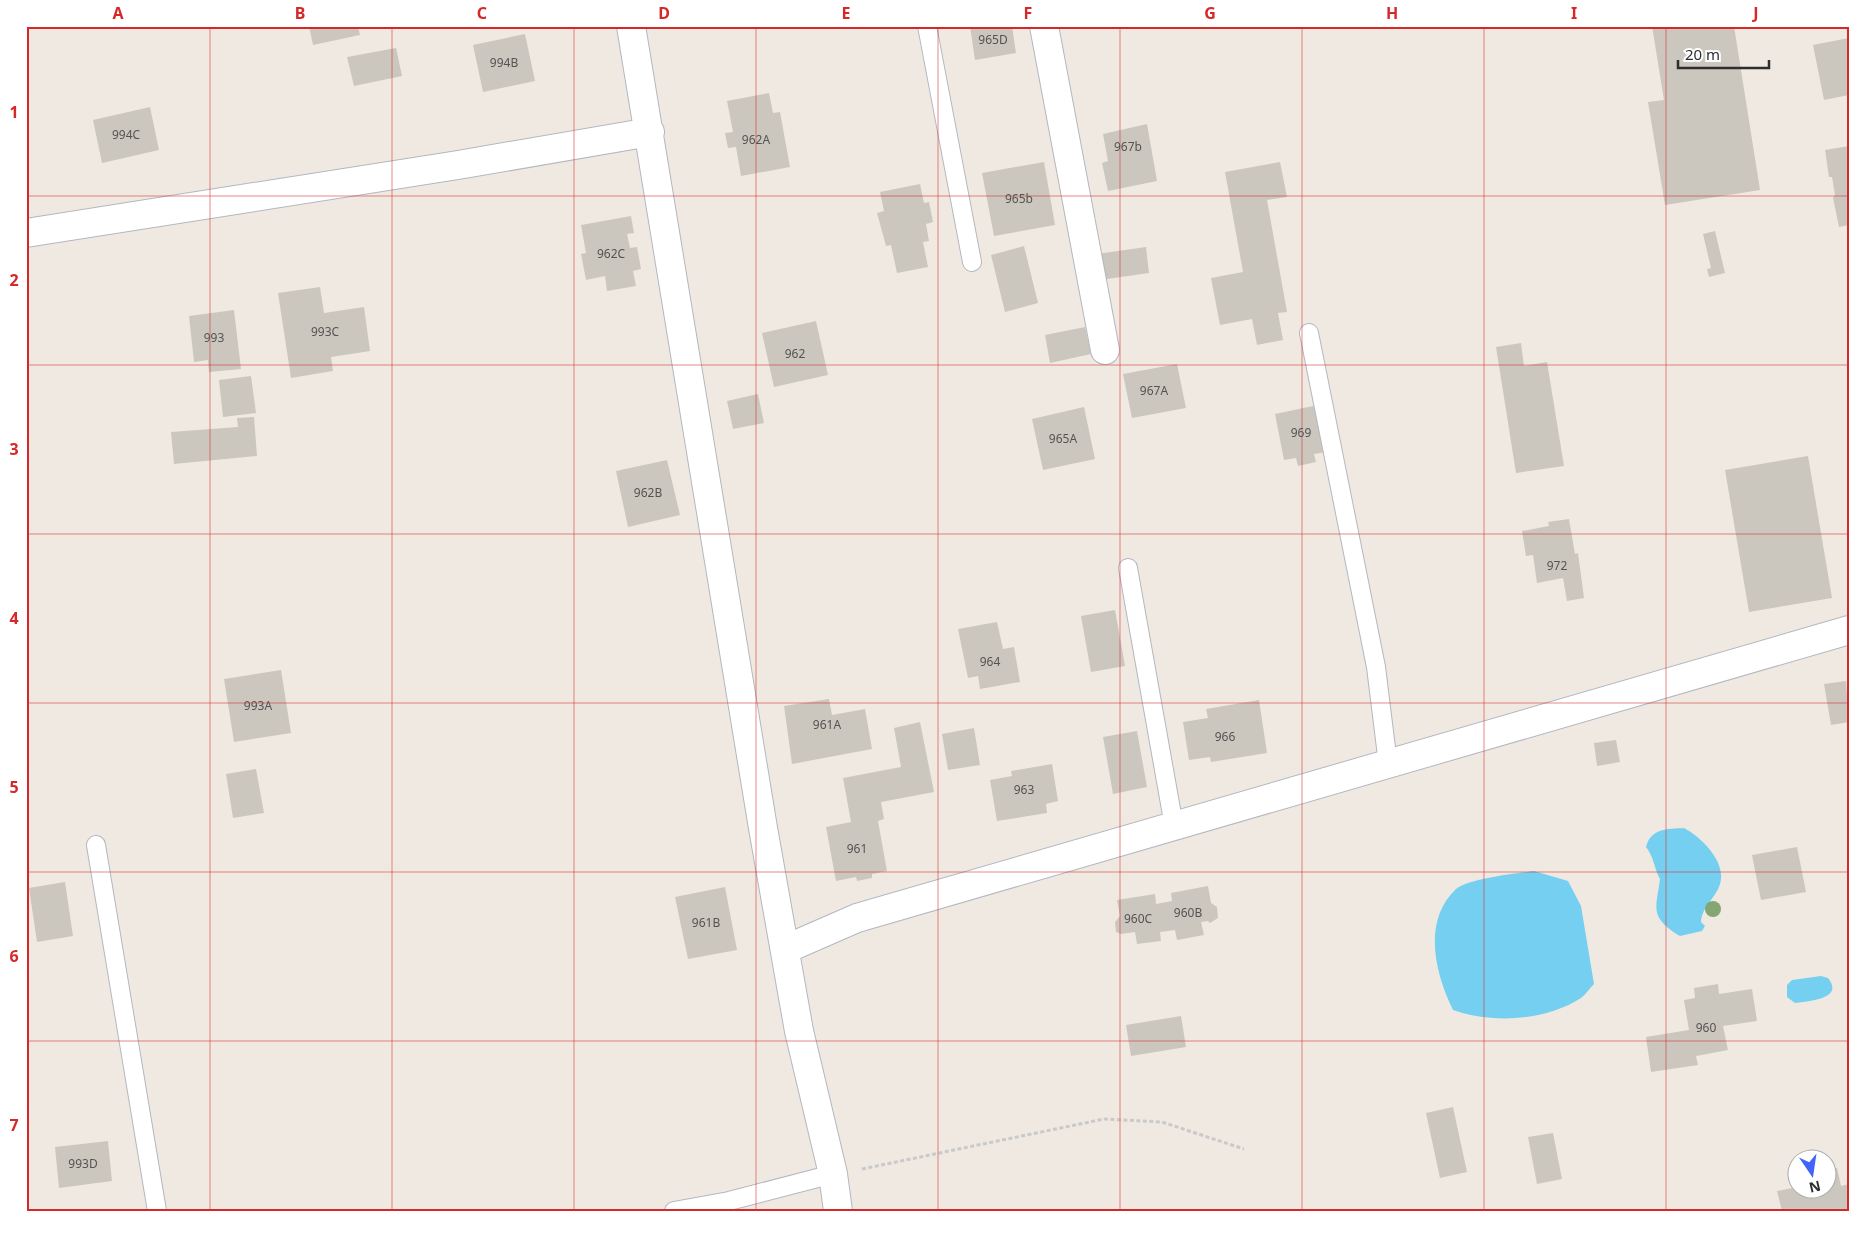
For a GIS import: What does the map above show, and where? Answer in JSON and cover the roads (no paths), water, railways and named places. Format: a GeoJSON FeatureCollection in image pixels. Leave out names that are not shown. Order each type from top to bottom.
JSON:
{"type":"FeatureCollection","features":[{"type":"Feature","properties":{"kind":"street"},"geometry":{"type":"LineString","coordinates":[[631,26],[650,132],[763,828],[786,949],[799,1031],[833,1174],[838,1211]]}},
{"type":"Feature","properties":{"kind":"street"},"geometry":{"type":"LineString","coordinates":[[1044,26],[1105,350]]}},
{"type":"Feature","properties":{"kind":"street"},"geometry":{"type":"LineString","coordinates":[[26,233],[458,165],[650,132]]}},
{"type":"Feature","properties":{"kind":"street"},"geometry":{"type":"LineString","coordinates":[[786,949],[857,918],[1849,630]]}},
{"type":"Feature","properties":{"kind":"lane"},"geometry":{"type":"LineString","coordinates":[[928,26],[972,262]]}},
{"type":"Feature","properties":{"kind":"lane"},"geometry":{"type":"LineString","coordinates":[[1309,333],[1376,666],[1388,764]]}},
{"type":"Feature","properties":{"kind":"lane"},"geometry":{"type":"LineString","coordinates":[[1128,568],[1174,826]]}},
{"type":"Feature","properties":{"kind":"lane"},"geometry":{"type":"LineString","coordinates":[[96,845],[157,1211]]}},
{"type":"Feature","properties":{"kind":"lane"},"geometry":{"type":"LineString","coordinates":[[674,1211],[729,1201],[833,1174]]}},
{"type":"Feature","properties":{"kind":"water"},"geometry":{"type":"Polygon","coordinates":[[[1684,828],[1698,837],[1711,851],[1720,867],[1721,876],[1718,889],[1702,916],[1701,922],[1705,926],[1702,931],[1680,936],[1659,918],[1656,905],[1660,879],[1646,847],[1652,836],[1660,831],[1684,828]]]}},
{"type":"Feature","properties":{"kind":"water"},"geometry":{"type":"Polygon","coordinates":[[[1534,871],[1568,881],[1581,906],[1594,984],[1581,998],[1567,1006],[1535,1016],[1518,1018],[1485,1017],[1453,1010],[1441,980],[1435,948],[1435,932],[1445,902],[1462,885],[1493,877],[1534,871]]]}},
{"type":"Feature","properties":{"kind":"water"},"geometry":{"type":"Polygon","coordinates":[[[1821,976],[1828,978],[1832,985],[1832,990],[1828,995],[1816,1000],[1795,1003],[1787,997],[1787,985],[1792,980],[1821,976]]]}}]}
